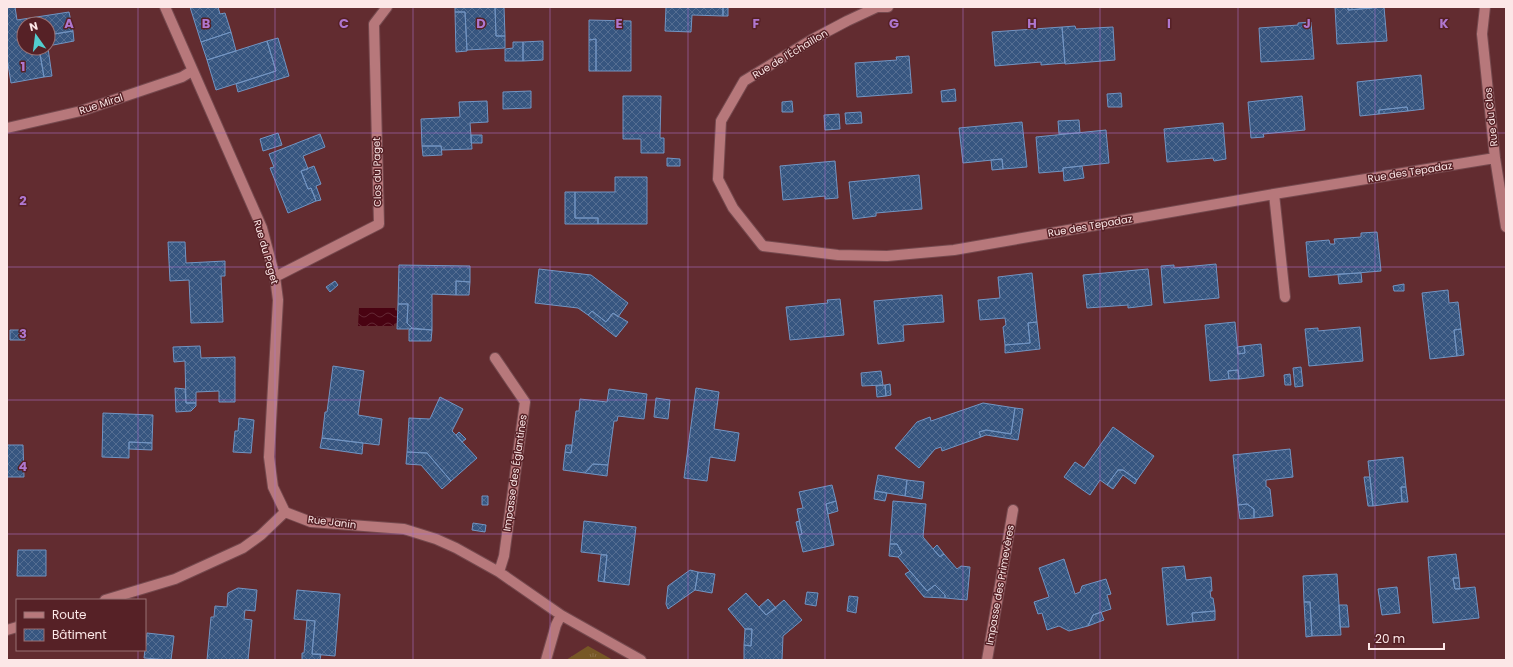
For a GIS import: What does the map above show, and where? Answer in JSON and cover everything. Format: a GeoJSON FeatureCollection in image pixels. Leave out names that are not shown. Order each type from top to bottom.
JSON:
{"type":"FeatureCollection","features":[{"type":"Feature","properties":{"kind":"street","name":"Rue du Paget"},"geometry":{"type":"LineString","coordinates":[[165,7],[262,228],[275,277],[278,300],[269,456],[273,487],[285,512]]}},
{"type":"Feature","properties":{"kind":"street","name":"Clos du Paget"},"geometry":{"type":"LineString","coordinates":[[275,277],[379,224],[374,24],[387,7]]}},
{"type":"Feature","properties":{"kind":"street","name":"Rue de l'Échaillon"},"geometry":{"type":"LineString","coordinates":[[718,179],[721,121],[744,81],[813,39],[847,21],[877,7],[888,7]]}},
{"type":"Feature","properties":{"kind":"street","name":"Rue du Clos"},"geometry":{"type":"LineString","coordinates":[[1485,7],[1482,34],[1496,158],[1506,227]]}},
{"type":"Feature","properties":{"kind":"street","name":"Rue Miral"},"geometry":{"type":"LineString","coordinates":[[7,128],[81,111],[182,77],[192,71]]}},
{"type":"Feature","properties":{"kind":"street","name":"Rue des Tepadaz"},"geometry":{"type":"LineString","coordinates":[[718,179],[733,208],[763,246],[838,255],[887,256],[954,250],[1274,194],[1496,158]]}},
{"type":"Feature","properties":{"kind":"street"},"geometry":{"type":"LineString","coordinates":[[1274,194],[1285,297]]}},
{"type":"Feature","properties":{"kind":"street","name":"Impasse des Églantines"},"geometry":{"type":"LineString","coordinates":[[495,358],[525,402],[504,556],[499,572]]}},
{"type":"Feature","properties":{"kind":"street","name":"Impasse des Primevères"},"geometry":{"type":"LineString","coordinates":[[987,660],[1013,510]]}},
{"type":"Feature","properties":{"kind":"street"},"geometry":{"type":"LineString","coordinates":[[108,599],[175,579],[243,548],[261,535],[285,512]]}},
{"type":"Feature","properties":{"kind":"street","name":"Rue Janin"},"geometry":{"type":"LineString","coordinates":[[285,512],[311,522],[404,529],[443,542],[499,572],[561,615],[641,660]]}},
{"type":"Feature","properties":{"kind":"street"},"geometry":{"type":"LineString","coordinates":[[546,660],[556,625],[561,615]]}},
{"type":"Feature","properties":{"kind":"green space"},"geometry":{"type":"Polygon","coordinates":[[[588,646],[613,660],[566,660],[588,646]]]}},
{"type":"Feature","properties":{"kind":"water"},"geometry":{"type":"Polygon","coordinates":[[[359,308],[395,308],[395,310],[398,311],[399,322],[394,324],[394,326],[358,326],[359,308]]]}},
{"type":"Feature","properties":{"kind":"building"},"geometry":{"type":"Polygon","coordinates":[[[7,7],[15,7],[16,16],[16,56],[40,56],[44,77],[11,83],[7,58],[7,7]]]}},
{"type":"Feature","properties":{"kind":"building"},"geometry":{"type":"Polygon","coordinates":[[[190,7],[218,7],[220,14],[225,13],[231,32],[201,42],[190,7]]]}},
{"type":"Feature","properties":{"kind":"building"},"geometry":{"type":"Polygon","coordinates":[[[455,7],[495,7],[496,36],[505,36],[505,48],[467,50],[465,12],[455,12],[455,7]]]}},
{"type":"Feature","properties":{"kind":"building"},"geometry":{"type":"Polygon","coordinates":[[[495,7],[504,7],[505,36],[496,36],[495,7]]]}},
{"type":"Feature","properties":{"kind":"building"},"geometry":{"type":"Polygon","coordinates":[[[666,7],[723,7],[723,16],[692,15],[691,32],[665,31],[666,7]]]}},
{"type":"Feature","properties":{"kind":"building"},"geometry":{"type":"Polygon","coordinates":[[[723,7],[728,7],[728,16],[723,16],[723,7]]]}},
{"type":"Feature","properties":{"kind":"building"},"geometry":{"type":"Polygon","coordinates":[[[1335,7],[1348,7],[1348,10],[1384,7],[1387,41],[1337,44],[1335,7]]]}},
{"type":"Feature","properties":{"kind":"building"},"geometry":{"type":"Polygon","coordinates":[[[1348,7],[1372,7],[1372,8],[1348,10],[1348,7]]]}},
{"type":"Feature","properties":{"kind":"building"},"geometry":{"type":"Polygon","coordinates":[[[69,12],[73,31],[56,34],[56,16],[43,16],[69,12]]]}},
{"type":"Feature","properties":{"kind":"building"},"geometry":{"type":"Polygon","coordinates":[[[455,12],[465,12],[467,51],[456,52],[455,12]]]}},
{"type":"Feature","properties":{"kind":"building"},"geometry":{"type":"Polygon","coordinates":[[[589,20],[631,21],[631,71],[596,71],[596,39],[589,40],[589,20]]]}},
{"type":"Feature","properties":{"kind":"building"},"geometry":{"type":"Polygon","coordinates":[[[1311,22],[1314,59],[1261,62],[1259,28],[1298,25],[1298,23],[1311,22]]]}},
{"type":"Feature","properties":{"kind":"building"},"geometry":{"type":"Polygon","coordinates":[[[1075,26],[1076,29],[1113,27],[1115,60],[1065,64],[1062,27],[1075,26]]]}},
{"type":"Feature","properties":{"kind":"building"},"geometry":{"type":"Polygon","coordinates":[[[1062,27],[1065,63],[1041,65],[1041,62],[995,66],[992,32],[1062,27]]]}},
{"type":"Feature","properties":{"kind":"building"},"geometry":{"type":"Polygon","coordinates":[[[73,31],[74,41],[56,44],[56,34],[73,31]]]}},
{"type":"Feature","properties":{"kind":"building"},"geometry":{"type":"Polygon","coordinates":[[[231,32],[236,51],[207,60],[201,42],[231,32]]]}},
{"type":"Feature","properties":{"kind":"building"},"geometry":{"type":"Polygon","coordinates":[[[278,38],[289,76],[238,92],[236,84],[276,71],[267,41],[278,38]]]}},
{"type":"Feature","properties":{"kind":"building"},"geometry":{"type":"Polygon","coordinates":[[[596,39],[596,71],[589,71],[589,40],[596,39]]]}},
{"type":"Feature","properties":{"kind":"building"},"geometry":{"type":"Polygon","coordinates":[[[267,41],[276,71],[216,90],[207,60],[267,41]]]}},
{"type":"Feature","properties":{"kind":"building"},"geometry":{"type":"Polygon","coordinates":[[[543,41],[543,60],[523,61],[523,42],[543,41]]]}},
{"type":"Feature","properties":{"kind":"building"},"geometry":{"type":"Polygon","coordinates":[[[513,42],[523,42],[523,61],[505,61],[505,49],[513,48],[513,42]]]}},
{"type":"Feature","properties":{"kind":"building"},"geometry":{"type":"Polygon","coordinates":[[[40,56],[49,56],[52,76],[44,77],[40,56]]]}},
{"type":"Feature","properties":{"kind":"building"},"geometry":{"type":"Polygon","coordinates":[[[909,56],[912,93],[857,97],[855,63],[897,60],[896,57],[909,56]]]}},
{"type":"Feature","properties":{"kind":"building"},"geometry":{"type":"Polygon","coordinates":[[[1421,75],[1424,109],[1408,111],[1407,107],[1379,110],[1379,114],[1360,116],[1357,82],[1421,75]]]}},
{"type":"Feature","properties":{"kind":"building"},"geometry":{"type":"Polygon","coordinates":[[[955,89],[956,101],[942,102],[941,91],[955,89]]]}},
{"type":"Feature","properties":{"kind":"building"},"geometry":{"type":"Polygon","coordinates":[[[531,91],[531,108],[503,109],[503,92],[531,91]]]}},
{"type":"Feature","properties":{"kind":"building"},"geometry":{"type":"Polygon","coordinates":[[[1121,93],[1122,107],[1108,107],[1107,94],[1121,93]]]}},
{"type":"Feature","properties":{"kind":"building"},"geometry":{"type":"Polygon","coordinates":[[[623,96],[661,96],[660,138],[664,138],[664,153],[641,153],[641,139],[623,139],[623,96]]]}},
{"type":"Feature","properties":{"kind":"building"},"geometry":{"type":"Polygon","coordinates":[[[1302,96],[1305,130],[1263,134],[1264,137],[1251,138],[1248,102],[1302,96]]]}},
{"type":"Feature","properties":{"kind":"building"},"geometry":{"type":"Polygon","coordinates":[[[487,101],[488,122],[470,123],[472,149],[442,150],[441,146],[422,146],[421,119],[460,117],[459,102],[487,101]]]}},
{"type":"Feature","properties":{"kind":"building"},"geometry":{"type":"Polygon","coordinates":[[[792,101],[793,112],[782,112],[782,102],[792,101]]]}},
{"type":"Feature","properties":{"kind":"building"},"geometry":{"type":"Polygon","coordinates":[[[1407,107],[1408,111],[1379,114],[1379,110],[1407,107]]]}},
{"type":"Feature","properties":{"kind":"building"},"geometry":{"type":"Polygon","coordinates":[[[861,112],[862,123],[846,124],[845,113],[861,112]]]}},
{"type":"Feature","properties":{"kind":"building"},"geometry":{"type":"Polygon","coordinates":[[[839,114],[840,129],[825,130],[824,115],[839,114]]]}},
{"type":"Feature","properties":{"kind":"building"},"geometry":{"type":"Polygon","coordinates":[[[1079,120],[1080,133],[1059,134],[1058,121],[1079,120]]]}},
{"type":"Feature","properties":{"kind":"building"},"geometry":{"type":"Polygon","coordinates":[[[1022,122],[1027,167],[1003,169],[1002,159],[963,163],[959,128],[1022,122]]]}},
{"type":"Feature","properties":{"kind":"building"},"geometry":{"type":"Polygon","coordinates":[[[1223,123],[1226,159],[1214,161],[1213,158],[1167,162],[1164,129],[1223,123]]]}},
{"type":"Feature","properties":{"kind":"building"},"geometry":{"type":"Polygon","coordinates":[[[1106,130],[1109,163],[1063,168],[1063,171],[1039,173],[1036,137],[1106,130]]]}},
{"type":"Feature","properties":{"kind":"building"},"geometry":{"type":"Polygon","coordinates":[[[278,133],[282,145],[263,151],[260,139],[278,133]]]}},
{"type":"Feature","properties":{"kind":"building"},"geometry":{"type":"Polygon","coordinates":[[[320,134],[325,147],[303,156],[308,169],[301,171],[308,189],[311,188],[316,201],[288,213],[270,168],[274,167],[269,154],[320,134]]]}},
{"type":"Feature","properties":{"kind":"building"},"geometry":{"type":"Polygon","coordinates":[[[471,135],[482,135],[482,143],[471,143],[471,135]]]}},
{"type":"Feature","properties":{"kind":"building"},"geometry":{"type":"Polygon","coordinates":[[[422,146],[441,146],[442,155],[423,156],[422,146]]]}},
{"type":"Feature","properties":{"kind":"building"},"geometry":{"type":"Polygon","coordinates":[[[667,158],[680,159],[680,166],[667,166],[667,158]]]}},
{"type":"Feature","properties":{"kind":"building"},"geometry":{"type":"Polygon","coordinates":[[[1002,159],[1003,169],[992,170],[991,160],[1002,159]]]}},
{"type":"Feature","properties":{"kind":"building"},"geometry":{"type":"Polygon","coordinates":[[[835,161],[838,198],[825,199],[825,196],[783,200],[780,166],[835,161]]]}},
{"type":"Feature","properties":{"kind":"building"},"geometry":{"type":"Polygon","coordinates":[[[314,166],[321,184],[316,186],[321,200],[316,201],[311,188],[308,189],[301,171],[314,166]]]}},
{"type":"Feature","properties":{"kind":"building"},"geometry":{"type":"Polygon","coordinates":[[[1082,166],[1084,178],[1064,181],[1063,168],[1082,166]]]}},
{"type":"Feature","properties":{"kind":"building"},"geometry":{"type":"Polygon","coordinates":[[[919,175],[922,209],[876,213],[876,216],[853,219],[849,182],[919,175]]]}},
{"type":"Feature","properties":{"kind":"building"},"geometry":{"type":"Polygon","coordinates":[[[615,177],[647,177],[647,224],[598,224],[598,218],[575,218],[575,192],[615,192],[615,177]]]}},
{"type":"Feature","properties":{"kind":"building"},"geometry":{"type":"Polygon","coordinates":[[[565,192],[575,192],[575,218],[598,218],[598,224],[565,224],[565,192]]]}},
{"type":"Feature","properties":{"kind":"building"},"geometry":{"type":"Polygon","coordinates":[[[1377,232],[1381,271],[1309,277],[1306,242],[1329,240],[1330,244],[1335,244],[1334,239],[1361,237],[1361,233],[1377,232]]]}},
{"type":"Feature","properties":{"kind":"building"},"geometry":{"type":"Polygon","coordinates":[[[168,242],[185,242],[186,263],[225,261],[225,276],[221,276],[223,322],[191,323],[189,280],[170,281],[168,242]]]}},
{"type":"Feature","properties":{"kind":"building"},"geometry":{"type":"Polygon","coordinates":[[[1216,264],[1219,298],[1164,303],[1161,266],[1174,265],[1174,268],[1216,264]]]}},
{"type":"Feature","properties":{"kind":"building"},"geometry":{"type":"Polygon","coordinates":[[[399,265],[470,266],[470,282],[456,281],[456,295],[432,294],[432,330],[413,329],[407,323],[408,304],[398,304],[399,265]]]}},
{"type":"Feature","properties":{"kind":"building"},"geometry":{"type":"Polygon","coordinates":[[[539,269],[591,275],[628,303],[618,317],[613,313],[606,322],[592,311],[588,315],[578,308],[535,303],[539,269]]]}},
{"type":"Feature","properties":{"kind":"building"},"geometry":{"type":"Polygon","coordinates":[[[1148,269],[1152,305],[1128,308],[1128,305],[1087,308],[1083,275],[1148,269]]]}},
{"type":"Feature","properties":{"kind":"building"},"geometry":{"type":"Polygon","coordinates":[[[1032,273],[1037,322],[1028,323],[1030,343],[1005,345],[1003,327],[1006,325],[1005,318],[980,320],[978,300],[1000,298],[998,277],[1032,273]]]}},
{"type":"Feature","properties":{"kind":"building"},"geometry":{"type":"Polygon","coordinates":[[[1361,273],[1362,282],[1339,284],[1338,274],[1361,273]]]}},
{"type":"Feature","properties":{"kind":"building"},"geometry":{"type":"Polygon","coordinates":[[[335,281],[338,285],[330,292],[326,287],[335,281]]]}},
{"type":"Feature","properties":{"kind":"building"},"geometry":{"type":"Polygon","coordinates":[[[456,281],[470,282],[469,295],[456,295],[456,281]]]}},
{"type":"Feature","properties":{"kind":"building"},"geometry":{"type":"Polygon","coordinates":[[[1404,284],[1404,291],[1394,291],[1393,286],[1404,284]]]}},
{"type":"Feature","properties":{"kind":"building"},"geometry":{"type":"Polygon","coordinates":[[[1448,290],[1449,303],[1458,302],[1461,329],[1454,330],[1457,356],[1430,359],[1422,293],[1448,290]]]}},
{"type":"Feature","properties":{"kind":"building"},"geometry":{"type":"Polygon","coordinates":[[[942,295],[944,322],[903,325],[904,341],[878,344],[874,301],[942,295]]]}},
{"type":"Feature","properties":{"kind":"building"},"geometry":{"type":"Polygon","coordinates":[[[840,299],[844,335],[790,340],[786,307],[828,303],[827,300],[840,299]]]}},
{"type":"Feature","properties":{"kind":"building"},"geometry":{"type":"Polygon","coordinates":[[[398,304],[408,304],[407,323],[412,328],[411,329],[397,329],[398,304]]]}},
{"type":"Feature","properties":{"kind":"building"},"geometry":{"type":"Polygon","coordinates":[[[592,311],[606,322],[613,313],[628,322],[616,337],[588,315],[592,311]]]}},
{"type":"Feature","properties":{"kind":"building"},"geometry":{"type":"Polygon","coordinates":[[[1037,322],[1040,349],[1005,353],[1005,345],[1030,343],[1028,323],[1037,322]]]}},
{"type":"Feature","properties":{"kind":"building"},"geometry":{"type":"Polygon","coordinates":[[[1235,322],[1238,354],[1245,353],[1244,346],[1261,344],[1264,376],[1239,379],[1238,370],[1228,371],[1229,379],[1210,381],[1205,325],[1235,322]]]}},
{"type":"Feature","properties":{"kind":"building"},"geometry":{"type":"Polygon","coordinates":[[[1360,327],[1363,361],[1309,366],[1305,329],[1318,328],[1318,331],[1360,327]]]}},
{"type":"Feature","properties":{"kind":"building"},"geometry":{"type":"Polygon","coordinates":[[[412,328],[432,330],[431,341],[409,341],[409,330],[412,328]]]}},
{"type":"Feature","properties":{"kind":"building"},"geometry":{"type":"Polygon","coordinates":[[[1461,329],[1464,355],[1457,356],[1454,330],[1461,329]]]}},
{"type":"Feature","properties":{"kind":"building"},"geometry":{"type":"Polygon","coordinates":[[[10,330],[24,330],[25,340],[10,340],[10,330]]]}},
{"type":"Feature","properties":{"kind":"building"},"geometry":{"type":"Polygon","coordinates":[[[200,346],[201,358],[235,357],[235,402],[219,402],[219,391],[196,392],[196,403],[186,403],[185,361],[174,362],[173,347],[200,346]]]}},
{"type":"Feature","properties":{"kind":"building"},"geometry":{"type":"Polygon","coordinates":[[[1244,346],[1245,353],[1238,354],[1237,347],[1244,346]]]}},
{"type":"Feature","properties":{"kind":"building"},"geometry":{"type":"Polygon","coordinates":[[[333,366],[364,371],[358,415],[382,419],[379,445],[322,438],[333,366]]]}},
{"type":"Feature","properties":{"kind":"building"},"geometry":{"type":"Polygon","coordinates":[[[1301,367],[1303,386],[1295,387],[1293,368],[1301,367]]]}},
{"type":"Feature","properties":{"kind":"building"},"geometry":{"type":"Polygon","coordinates":[[[1238,370],[1239,379],[1229,379],[1228,371],[1238,370]]]}},
{"type":"Feature","properties":{"kind":"building"},"geometry":{"type":"Polygon","coordinates":[[[881,371],[883,385],[862,386],[861,373],[881,371]]]}},
{"type":"Feature","properties":{"kind":"building"},"geometry":{"type":"Polygon","coordinates":[[[1290,374],[1291,385],[1285,385],[1284,375],[1290,374]]]}},
{"type":"Feature","properties":{"kind":"building"},"geometry":{"type":"Polygon","coordinates":[[[890,384],[891,395],[886,396],[885,385],[890,384]]]}},
{"type":"Feature","properties":{"kind":"building"},"geometry":{"type":"Polygon","coordinates":[[[885,385],[886,396],[877,397],[876,386],[885,385]]]}},
{"type":"Feature","properties":{"kind":"building"},"geometry":{"type":"Polygon","coordinates":[[[175,388],[185,389],[186,403],[196,403],[196,406],[191,411],[176,412],[175,388]]]}},
{"type":"Feature","properties":{"kind":"building"},"geometry":{"type":"Polygon","coordinates":[[[696,388],[719,392],[714,429],[739,433],[735,461],[710,457],[707,481],[684,478],[696,388]]]}},
{"type":"Feature","properties":{"kind":"building"},"geometry":{"type":"Polygon","coordinates":[[[609,389],[647,394],[644,419],[618,416],[617,421],[614,421],[608,465],[593,464],[585,473],[563,470],[565,452],[571,453],[576,411],[579,411],[580,399],[607,402],[609,389]]]}},
{"type":"Feature","properties":{"kind":"building"},"geometry":{"type":"Polygon","coordinates":[[[440,397],[463,409],[452,431],[477,458],[451,481],[427,453],[407,452],[409,418],[430,419],[440,397]]]}},
{"type":"Feature","properties":{"kind":"building"},"geometry":{"type":"Polygon","coordinates":[[[656,398],[670,400],[668,419],[654,417],[656,398]]]}},
{"type":"Feature","properties":{"kind":"building"},"geometry":{"type":"Polygon","coordinates":[[[983,403],[1015,408],[1011,434],[986,430],[979,432],[981,437],[942,451],[941,447],[935,449],[919,468],[895,448],[917,422],[930,417],[931,421],[983,403]]]}},
{"type":"Feature","properties":{"kind":"building"},"geometry":{"type":"Polygon","coordinates":[[[1015,408],[1023,409],[1018,440],[986,435],[981,437],[979,432],[986,430],[1011,434],[1015,408]]]}},
{"type":"Feature","properties":{"kind":"building"},"geometry":{"type":"Polygon","coordinates":[[[103,413],[153,415],[152,443],[129,442],[129,458],[102,457],[103,413]]]}},
{"type":"Feature","properties":{"kind":"building"},"geometry":{"type":"Polygon","coordinates":[[[239,418],[254,420],[251,453],[233,452],[235,431],[238,431],[239,418]]]}},
{"type":"Feature","properties":{"kind":"building"},"geometry":{"type":"Polygon","coordinates":[[[1113,427],[1154,456],[1137,480],[1123,470],[1118,470],[1107,485],[1100,480],[1090,495],[1064,477],[1075,462],[1084,468],[1113,427]]]}},
{"type":"Feature","properties":{"kind":"building"},"geometry":{"type":"Polygon","coordinates":[[[459,432],[466,439],[462,442],[456,435],[459,432]]]}},
{"type":"Feature","properties":{"kind":"building"},"geometry":{"type":"Polygon","coordinates":[[[322,438],[363,443],[362,454],[320,448],[322,438]]]}},
{"type":"Feature","properties":{"kind":"building"},"geometry":{"type":"Polygon","coordinates":[[[129,442],[152,443],[152,450],[129,449],[129,442]]]}},
{"type":"Feature","properties":{"kind":"building"},"geometry":{"type":"Polygon","coordinates":[[[7,445],[23,445],[24,477],[7,477],[7,445]]]}},
{"type":"Feature","properties":{"kind":"building"},"geometry":{"type":"Polygon","coordinates":[[[566,445],[572,445],[571,453],[565,452],[566,445]]]}},
{"type":"Feature","properties":{"kind":"building"},"geometry":{"type":"Polygon","coordinates":[[[1290,449],[1293,477],[1266,480],[1266,486],[1270,489],[1273,516],[1254,518],[1254,509],[1247,504],[1238,505],[1233,455],[1290,449]]]}},
{"type":"Feature","properties":{"kind":"building"},"geometry":{"type":"Polygon","coordinates":[[[407,452],[427,453],[451,481],[442,489],[421,465],[406,464],[407,452]]]}},
{"type":"Feature","properties":{"kind":"building"},"geometry":{"type":"Polygon","coordinates":[[[1403,457],[1406,487],[1401,487],[1402,502],[1373,506],[1368,461],[1403,457]]]}},
{"type":"Feature","properties":{"kind":"building"},"geometry":{"type":"Polygon","coordinates":[[[593,464],[608,465],[607,476],[585,473],[593,464]]]}},
{"type":"Feature","properties":{"kind":"building"},"geometry":{"type":"Polygon","coordinates":[[[1118,470],[1123,470],[1137,480],[1135,484],[1123,475],[1113,489],[1107,485],[1118,470]]]}},
{"type":"Feature","properties":{"kind":"building"},"geometry":{"type":"Polygon","coordinates":[[[878,475],[907,480],[905,496],[875,491],[878,475]]]}},
{"type":"Feature","properties":{"kind":"building"},"geometry":{"type":"Polygon","coordinates":[[[1364,477],[1370,477],[1373,506],[1368,506],[1364,477]]]}},
{"type":"Feature","properties":{"kind":"building"},"geometry":{"type":"Polygon","coordinates":[[[907,480],[924,482],[922,499],[905,496],[907,480]]]}},
{"type":"Feature","properties":{"kind":"building"},"geometry":{"type":"Polygon","coordinates":[[[832,485],[836,501],[826,504],[834,545],[803,552],[799,535],[802,534],[797,509],[803,508],[799,492],[832,485]]]}},
{"type":"Feature","properties":{"kind":"building"},"geometry":{"type":"Polygon","coordinates":[[[1401,487],[1406,487],[1408,502],[1402,502],[1401,487]]]}},
{"type":"Feature","properties":{"kind":"building"},"geometry":{"type":"Polygon","coordinates":[[[875,491],[887,493],[885,501],[874,499],[875,491]]]}},
{"type":"Feature","properties":{"kind":"building"},"geometry":{"type":"Polygon","coordinates":[[[482,496],[488,496],[488,505],[482,505],[482,496]]]}},
{"type":"Feature","properties":{"kind":"building"},"geometry":{"type":"Polygon","coordinates":[[[836,501],[838,511],[828,514],[826,504],[836,501]]]}},
{"type":"Feature","properties":{"kind":"building"},"geometry":{"type":"Polygon","coordinates":[[[893,501],[926,504],[923,537],[940,557],[944,554],[957,569],[961,566],[970,567],[967,600],[945,598],[945,595],[935,585],[927,591],[898,557],[902,553],[897,544],[890,544],[893,501]]]}},
{"type":"Feature","properties":{"kind":"building"},"geometry":{"type":"Polygon","coordinates":[[[1247,504],[1254,509],[1254,518],[1240,519],[1238,505],[1247,504]]]}},
{"type":"Feature","properties":{"kind":"building"},"geometry":{"type":"Polygon","coordinates":[[[584,521],[636,527],[629,585],[604,582],[607,555],[581,552],[584,521]]]}},
{"type":"Feature","properties":{"kind":"building"},"geometry":{"type":"Polygon","coordinates":[[[799,521],[802,534],[799,535],[796,522],[799,521]]]}},
{"type":"Feature","properties":{"kind":"building"},"geometry":{"type":"Polygon","coordinates":[[[473,523],[486,525],[485,532],[472,530],[473,523]]]}},
{"type":"Feature","properties":{"kind":"building"},"geometry":{"type":"Polygon","coordinates":[[[890,544],[897,544],[902,553],[898,557],[889,556],[890,544]]]}},
{"type":"Feature","properties":{"kind":"building"},"geometry":{"type":"Polygon","coordinates":[[[937,545],[944,554],[940,557],[933,549],[937,545]]]}},
{"type":"Feature","properties":{"kind":"building"},"geometry":{"type":"Polygon","coordinates":[[[18,550],[46,550],[46,576],[17,576],[18,550]]]}},
{"type":"Feature","properties":{"kind":"building"},"geometry":{"type":"Polygon","coordinates":[[[1456,554],[1459,578],[1453,578],[1455,589],[1475,587],[1479,618],[1433,623],[1428,557],[1456,554]]]}},
{"type":"Feature","properties":{"kind":"building"},"geometry":{"type":"Polygon","coordinates":[[[601,555],[607,555],[604,582],[598,581],[601,555]]]}},
{"type":"Feature","properties":{"kind":"building"},"geometry":{"type":"Polygon","coordinates":[[[1064,559],[1075,594],[1080,592],[1082,586],[1106,579],[1111,594],[1107,595],[1111,609],[1093,615],[1088,626],[1069,631],[1059,626],[1047,630],[1042,613],[1038,614],[1034,602],[1049,597],[1039,568],[1064,559]]]}},
{"type":"Feature","properties":{"kind":"building"},"geometry":{"type":"Polygon","coordinates":[[[1184,566],[1186,580],[1211,577],[1212,591],[1210,591],[1211,598],[1213,598],[1215,611],[1192,613],[1193,622],[1167,625],[1162,568],[1184,566]]]}},
{"type":"Feature","properties":{"kind":"building"},"geometry":{"type":"Polygon","coordinates":[[[690,570],[698,572],[695,590],[668,609],[666,604],[668,586],[690,570]]]}},
{"type":"Feature","properties":{"kind":"building"},"geometry":{"type":"Polygon","coordinates":[[[910,571],[927,591],[935,585],[945,595],[945,598],[924,597],[905,574],[910,571]]]}},
{"type":"Feature","properties":{"kind":"building"},"geometry":{"type":"Polygon","coordinates":[[[698,572],[715,574],[712,593],[695,590],[698,572]]]}},
{"type":"Feature","properties":{"kind":"building"},"geometry":{"type":"Polygon","coordinates":[[[1337,574],[1341,635],[1312,636],[1310,602],[1304,602],[1303,576],[1337,574]]]}},
{"type":"Feature","properties":{"kind":"building"},"geometry":{"type":"Polygon","coordinates":[[[1453,578],[1459,578],[1460,589],[1455,589],[1453,578]]]}},
{"type":"Feature","properties":{"kind":"building"},"geometry":{"type":"Polygon","coordinates":[[[1397,587],[1400,613],[1382,615],[1378,589],[1397,587]]]}},
{"type":"Feature","properties":{"kind":"building"},"geometry":{"type":"Polygon","coordinates":[[[238,588],[257,590],[255,611],[245,610],[244,619],[252,620],[248,660],[207,660],[211,617],[214,617],[215,606],[227,607],[228,593],[238,588]]]}},
{"type":"Feature","properties":{"kind":"building"},"geometry":{"type":"Polygon","coordinates":[[[297,590],[340,594],[335,656],[312,654],[315,621],[294,619],[297,590]]]}},
{"type":"Feature","properties":{"kind":"building"},"geometry":{"type":"Polygon","coordinates":[[[807,592],[818,593],[816,606],[805,604],[807,592]]]}},
{"type":"Feature","properties":{"kind":"building"},"geometry":{"type":"Polygon","coordinates":[[[746,593],[766,615],[784,600],[802,620],[783,636],[782,660],[744,660],[744,645],[751,646],[752,629],[745,629],[728,609],[746,593]]]}},
{"type":"Feature","properties":{"kind":"building"},"geometry":{"type":"Polygon","coordinates":[[[849,596],[858,597],[856,613],[847,611],[849,596]]]}},
{"type":"Feature","properties":{"kind":"building"},"geometry":{"type":"Polygon","coordinates":[[[768,599],[776,608],[766,615],[759,607],[768,599]]]}},
{"type":"Feature","properties":{"kind":"building"},"geometry":{"type":"Polygon","coordinates":[[[1304,602],[1310,602],[1312,636],[1306,637],[1304,602]]]}},
{"type":"Feature","properties":{"kind":"building"},"geometry":{"type":"Polygon","coordinates":[[[1339,605],[1347,605],[1349,627],[1340,627],[1339,605]]]}},
{"type":"Feature","properties":{"kind":"building"},"geometry":{"type":"Polygon","coordinates":[[[1215,611],[1215,620],[1193,622],[1192,613],[1215,611]]]}},
{"type":"Feature","properties":{"kind":"building"},"geometry":{"type":"Polygon","coordinates":[[[1101,612],[1104,620],[1088,626],[1093,615],[1101,612]]]}},
{"type":"Feature","properties":{"kind":"building"},"geometry":{"type":"Polygon","coordinates":[[[307,620],[315,621],[312,654],[321,654],[320,660],[302,660],[307,620]]]}},
{"type":"Feature","properties":{"kind":"building"},"geometry":{"type":"Polygon","coordinates":[[[745,629],[752,629],[751,646],[744,645],[745,629]]]}},
{"type":"Feature","properties":{"kind":"building"},"geometry":{"type":"Polygon","coordinates":[[[147,633],[174,636],[171,660],[144,658],[147,633]]]}}]}
